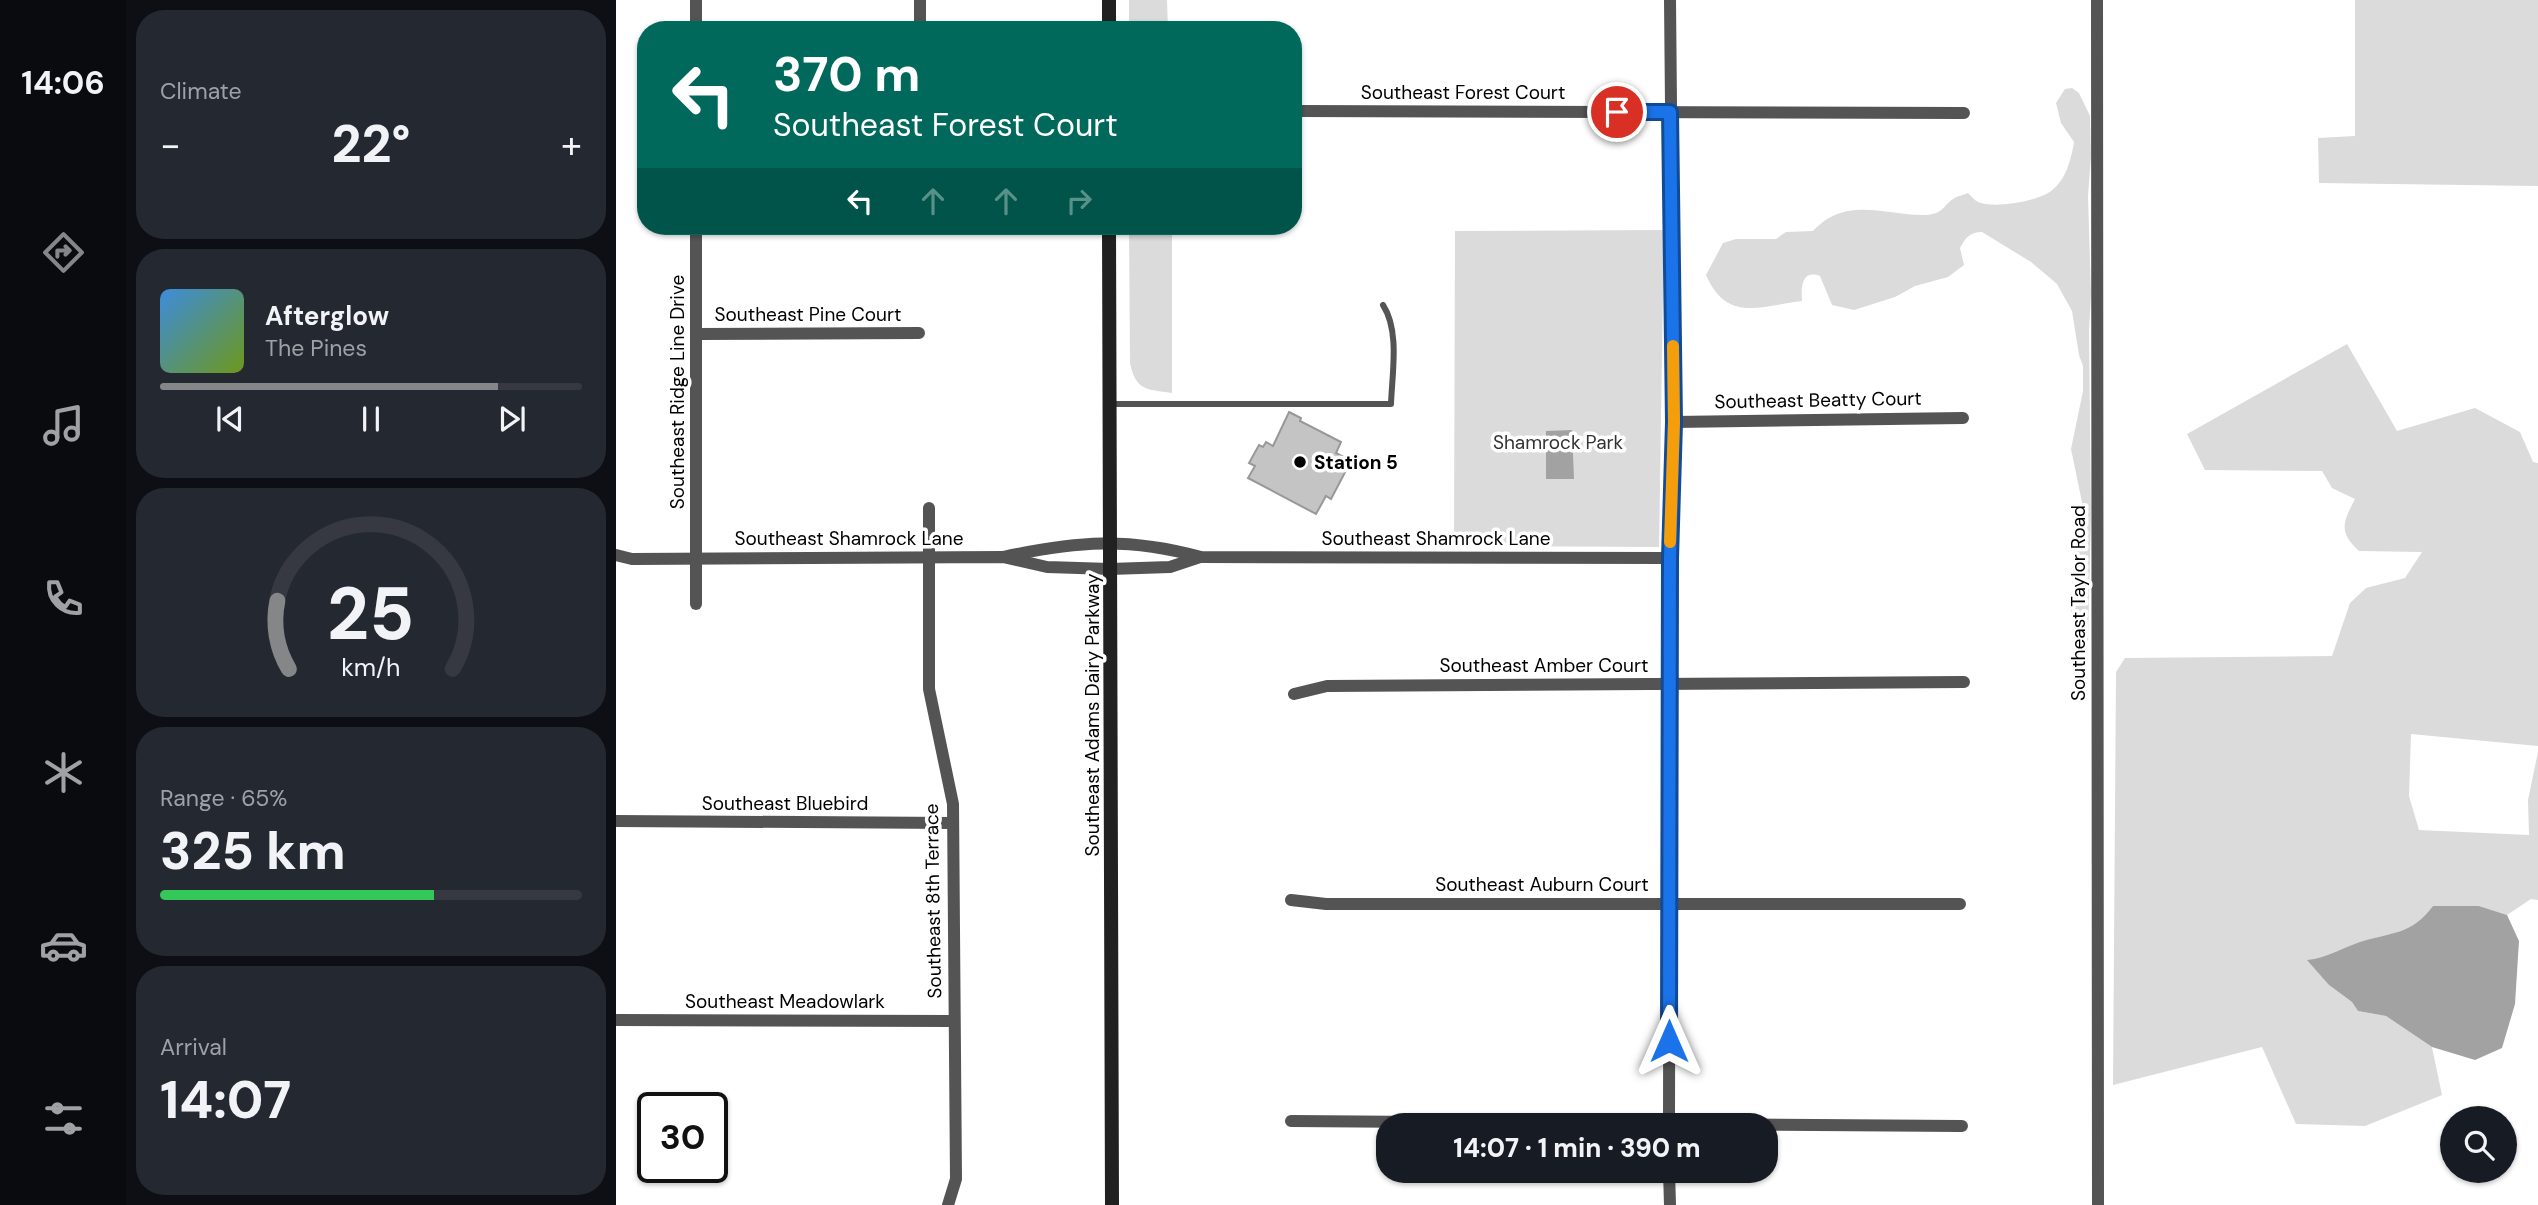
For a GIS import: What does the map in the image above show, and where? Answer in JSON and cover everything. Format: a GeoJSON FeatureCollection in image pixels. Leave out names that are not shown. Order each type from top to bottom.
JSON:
{"type":"FeatureCollection","features":[{"type":"Feature","properties":{"kind":"main road"},"geometry":{"type":"LineString","coordinates":[[1108,0],[1109,21]]}},
{"type":"Feature","properties":{"kind":"main road","name":"Southeast Adams Dairy Parkway"},"geometry":{"type":"LineString","coordinates":[[1109,235],[1112,1205]]}},
{"type":"Feature","properties":{"kind":"street"},"geometry":{"type":"LineString","coordinates":[[696,0],[696,21]]}},
{"type":"Feature","properties":{"kind":"street"},"geometry":{"type":"LineString","coordinates":[[920,0],[920,21]]}},
{"type":"Feature","properties":{"kind":"street"},"geometry":{"type":"LineString","coordinates":[[1669,1113],[1670,558],[1674,422],[1670,0]]}},
{"type":"Feature","properties":{"kind":"street","name":"Southeast Taylor Road"},"geometry":{"type":"LineString","coordinates":[[2097,0],[2098,1205]]}},
{"type":"Feature","properties":{"kind":"street","name":"Southeast Forest Court"},"geometry":{"type":"LineString","coordinates":[[1302,111],[1964,113]]}},
{"type":"Feature","properties":{"kind":"street","name":"Southeast Ridge Line Drive"},"geometry":{"type":"LineString","coordinates":[[696,235],[696,558]]}},
{"type":"Feature","properties":{"kind":"street","name":"Southeast Pine Court"},"geometry":{"type":"LineString","coordinates":[[696,334],[919,333]]}},
{"type":"Feature","properties":{"kind":"street","name":"Southeast Beatty Court"},"geometry":{"type":"LineString","coordinates":[[1674,422],[1963,418]]}},
{"type":"Feature","properties":{"kind":"street","name":"Southeast 8th Terrace"},"geometry":{"type":"LineString","coordinates":[[929,508],[929,689],[953,804],[956,1179],[948,1205]]}},
{"type":"Feature","properties":{"kind":"street","name":"Southeast Shamrock Lane"},"geometry":{"type":"LineString","coordinates":[[1003,557],[1052,546],[1110,542],[1167,548],[1201,557],[1670,558]]}},
{"type":"Feature","properties":{"kind":"street","name":"Southeast Shamrock Lane"},"geometry":{"type":"LineString","coordinates":[[616,555],[632,559],[1003,557],[1047,567],[1110,569],[1170,567],[1201,557]]}},
{"type":"Feature","properties":{"kind":"street"},"geometry":{"type":"LineString","coordinates":[[696,558],[696,604]]}},
{"type":"Feature","properties":{"kind":"street","name":"Southeast Amber Court"},"geometry":{"type":"LineString","coordinates":[[1293,694],[1327,686],[1964,682]]}},
{"type":"Feature","properties":{"kind":"street","name":"Southeast Bluebird"},"geometry":{"type":"LineString","coordinates":[[616,821],[953,823]]}},
{"type":"Feature","properties":{"kind":"street","name":"Southeast Auburn Court"},"geometry":{"type":"LineString","coordinates":[[1292,900],[1326,904],[1960,904]]}},
{"type":"Feature","properties":{"kind":"street","name":"Southeast Meadowlark"},"geometry":{"type":"LineString","coordinates":[[616,1020],[954,1021]]}},
{"type":"Feature","properties":{"kind":"street"},"geometry":{"type":"LineString","coordinates":[[1291,1121],[1376,1122]]}},
{"type":"Feature","properties":{"kind":"street"},"geometry":{"type":"LineString","coordinates":[[1778,1125],[1962,1126]]}},
{"type":"Feature","properties":{"kind":"street"},"geometry":{"type":"LineString","coordinates":[[1670,1183],[1670,1205]]}},
{"type":"Feature","properties":{"kind":"lane"},"geometry":{"type":"LineString","coordinates":[[1110,404],[1391,404],[1392,344],[1390,324],[1383,305]]}},
{"type":"Feature","properties":{"kind":"green space"},"geometry":{"type":"Polygon","coordinates":[[[1129,0],[1167,0],[1168,21],[1129,21],[1129,0]]]}},
{"type":"Feature","properties":{"kind":"green space"},"geometry":{"type":"Polygon","coordinates":[[[2355,0],[2538,0],[2538,186],[2319,183],[2318,138],[2355,136],[2355,0]]]}},
{"type":"Feature","properties":{"kind":"green space"},"geometry":{"type":"Polygon","coordinates":[[[2072,88],[2079,93],[2090,116],[2088,196],[2091,514],[2088,642],[2079,637],[2071,611],[2074,556],[2083,507],[2071,449],[2083,391],[2083,366],[2072,311],[2057,284],[2031,262],[1982,232],[1971,234],[1964,241],[1960,248],[1964,265],[1948,277],[1915,286],[1895,297],[1854,310],[1832,305],[1820,276],[1806,277],[1802,286],[1802,301],[1746,308],[1724,300],[1714,290],[1706,275],[1723,243],[1736,239],[1776,239],[1786,232],[1813,231],[1839,213],[1867,210],[1926,215],[1939,211],[1953,199],[1968,193],[1979,202],[1997,205],[2027,201],[2045,195],[2060,181],[2071,156],[2074,142],[2061,123],[2056,103],[2065,89],[2072,88]]]}},
{"type":"Feature","properties":{"kind":"green space","name":"Shamrock Park"},"geometry":{"type":"Polygon","coordinates":[[[1664,230],[1659,547],[1454,546],[1455,231],[1664,230]]]}},
{"type":"Feature","properties":{"kind":"green space"},"geometry":{"type":"Polygon","coordinates":[[[1129,235],[1172,235],[1172,393],[1155,391],[1139,384],[1130,363],[1129,235]]]}},
{"type":"Feature","properties":{"kind":"green space"},"geometry":{"type":"Polygon","coordinates":[[[2347,344],[2397,431],[2475,408],[2520,432],[2533,462],[2538,463],[2538,746],[2411,734],[2409,796],[2419,830],[2529,835],[2528,800],[2538,752],[2538,900],[2531,899],[2507,915],[2479,906],[2433,906],[2409,927],[2352,945],[2321,959],[2329,985],[2352,1002],[2358,1011],[2386,1016],[2432,1047],[2442,1095],[2365,1126],[2296,1124],[2262,1047],[2113,1085],[2116,672],[2125,658],[2332,656],[2350,603],[2366,588],[2405,578],[2422,552],[2359,551],[2345,532],[2345,521],[2355,499],[2332,488],[2322,471],[2205,470],[2187,434],[2347,344]]]}},
{"type":"Feature","properties":{"kind":"shaded area"},"geometry":{"type":"Polygon","coordinates":[[[1572,430],[1574,479],[1546,479],[1546,431],[1572,430]]]}},
{"type":"Feature","properties":{"kind":"shaded area"},"geometry":{"type":"Polygon","coordinates":[[[2433,906],[2479,906],[2507,915],[2519,941],[2515,1004],[2502,1048],[2475,1060],[2432,1047],[2386,1016],[2358,1011],[2352,1002],[2329,985],[2307,960],[2400,931],[2417,922],[2433,906]]]}},
{"type":"Feature","properties":{"kind":"building","name":"Station 5"},"geometry":{"type":"Polygon","coordinates":[[[1289,412],[1301,418],[1300,421],[1341,442],[1336,453],[1351,461],[1331,499],[1326,496],[1316,514],[1248,478],[1255,466],[1249,463],[1259,445],[1263,447],[1266,442],[1273,446],[1289,412]]]}},
{"type":"Feature","properties":{"kind":"slow traffic"},"geometry":{"type":"LineString","coordinates":[[1670,542],[1674,422],[1673,346]]}},
{"type":"Feature","properties":{"kind":"place","name":"Station 5"},"geometry":{"type":"Point","coordinates":[1300,462]}},
{"type":"Feature","properties":{"kind":"route"},"geometry":{"type":"LineString","coordinates":[[1617,112],[1670,112],[1674,422],[1670,558],[1669,1041]]}}]}
